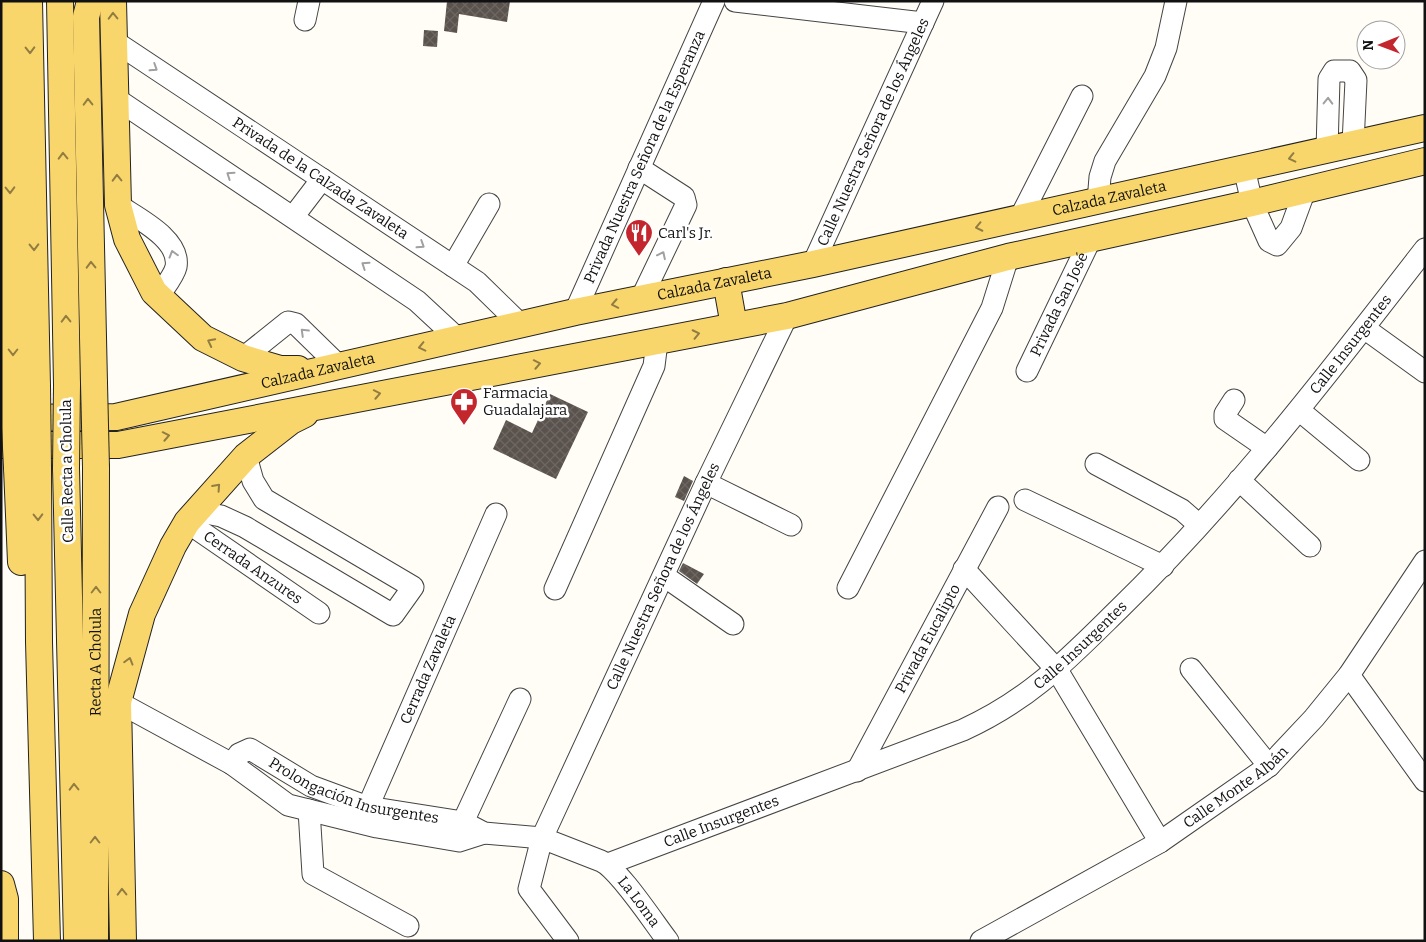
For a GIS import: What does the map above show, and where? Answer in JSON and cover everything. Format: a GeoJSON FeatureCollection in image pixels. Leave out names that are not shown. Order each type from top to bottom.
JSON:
{"type":"FeatureCollection","features":[{"type":"Feature","properties":{"kind":"main road"},"geometry":{"type":"LineString","coordinates":[[6,1],[12,282],[25,387]]}},
{"type":"Feature","properties":{"kind":"main road","name":"Calle Recta a Cholula"},"geometry":{"type":"LineString","coordinates":[[29,1],[25,387],[47,941]]}},
{"type":"Feature","properties":{"kind":"main road","name":"Calle Recta a Cholula"},"geometry":{"type":"LineString","coordinates":[[60,1],[67,385],[66,468],[77,941]]}},
{"type":"Feature","properties":{"kind":"main road","name":"Recta A Cholula"},"geometry":{"type":"LineString","coordinates":[[90,1],[86,17],[96,468],[95,941]]}},
{"type":"Feature","properties":{"kind":"main road"},"geometry":{"type":"LineString","coordinates":[[113,1],[118,205],[127,239],[158,297],[203,338],[243,358],[280,369],[331,368]]}},
{"type":"Feature","properties":{"kind":"main road","name":"Calzada Zavaleta"},"geometry":{"type":"LineString","coordinates":[[1,418],[116,416],[574,312],[813,264],[1425,128]]}},
{"type":"Feature","properties":{"kind":"main road"},"geometry":{"type":"LineString","coordinates":[[1,445],[118,445],[338,401],[657,342],[787,316],[1008,257],[1252,203],[1425,161]]}},
{"type":"Feature","properties":{"kind":"main road"},"geometry":{"type":"LineString","coordinates":[[726,281],[734,326]]}},
{"type":"Feature","properties":{"kind":"main road"},"geometry":{"type":"LineString","coordinates":[[1,306],[12,282]]}},
{"type":"Feature","properties":{"kind":"main road"},"geometry":{"type":"LineString","coordinates":[[122,941],[118,702],[142,614],[173,546],[191,517],[246,456],[291,420],[338,401]]}},
{"type":"Feature","properties":{"kind":"main road"},"geometry":{"type":"LineString","coordinates":[[27,468],[35,941]]}},
{"type":"Feature","properties":{"kind":"main road"},"geometry":{"type":"LineString","coordinates":[[1,884],[5,899],[5,941]]}},
{"type":"Feature","properties":{"kind":"street","name":"Privada Nuestra Señora de la Esperanza"},"geometry":{"type":"LineString","coordinates":[[574,312],[714,1]]}},
{"type":"Feature","properties":{"kind":"street"},"geometry":{"type":"LineString","coordinates":[[735,1],[923,23]]}},
{"type":"Feature","properties":{"kind":"street","name":"Calle Nuestra Señora de los Ángeles"},"geometry":{"type":"LineString","coordinates":[[813,264],[933,1]]}},
{"type":"Feature","properties":{"kind":"street"},"geometry":{"type":"LineString","coordinates":[[1098,202],[1100,177],[1106,161],[1155,76],[1166,48],[1176,1]]}},
{"type":"Feature","properties":{"kind":"street","name":"Privada de la Calzada Zavaleta"},"geometry":{"type":"LineString","coordinates":[[114,41],[477,282],[520,324]]}},
{"type":"Feature","properties":{"kind":"street"},"geometry":{"type":"LineString","coordinates":[[1327,150],[1329,79],[1334,70],[1350,71],[1356,80],[1353,144]]}},
{"type":"Feature","properties":{"kind":"street"},"geometry":{"type":"LineString","coordinates":[[1020,218],[1082,96]]}},
{"type":"Feature","properties":{"kind":"street"},"geometry":{"type":"LineString","coordinates":[[115,98],[417,300],[458,339]]}},
{"type":"Feature","properties":{"kind":"street"},"geometry":{"type":"LineString","coordinates":[[639,168],[684,197],[686,205],[641,299]]}},
{"type":"Feature","properties":{"kind":"street"},"geometry":{"type":"LineString","coordinates":[[1244,168],[1252,203],[1268,241],[1277,245],[1291,228],[1305,190]]}},
{"type":"Feature","properties":{"kind":"street"},"geometry":{"type":"LineString","coordinates":[[293,217],[322,179]]}},
{"type":"Feature","properties":{"kind":"street"},"geometry":{"type":"LineString","coordinates":[[1039,182],[1057,210]]}},
{"type":"Feature","properties":{"kind":"street"},"geometry":{"type":"LineString","coordinates":[[453,266],[489,204]]}},
{"type":"Feature","properties":{"kind":"street"},"geometry":{"type":"LineString","coordinates":[[118,205],[164,236],[174,250],[176,267],[158,297]]}},
{"type":"Feature","properties":{"kind":"street","name":"Privada San José"},"geometry":{"type":"LineString","coordinates":[[1026,371],[1090,238]]}},
{"type":"Feature","properties":{"kind":"street","name":"Calle Insurgentes"},"geometry":{"type":"LineString","coordinates":[[608,864],[857,771],[995,715],[1025,696],[1057,670],[1163,566],[1200,525],[1300,410],[1425,248]]}},
{"type":"Feature","properties":{"kind":"street"},"geometry":{"type":"LineString","coordinates":[[848,588],[992,308],[1008,257]]}},
{"type":"Feature","properties":{"kind":"street","name":"Calle Nuestra Señora de los Ángeles"},"geometry":{"type":"LineString","coordinates":[[568,941],[529,888],[542,838],[706,484],[787,316]]}},
{"type":"Feature","properties":{"kind":"street"},"geometry":{"type":"LineString","coordinates":[[243,358],[288,322],[296,324],[331,368]]}},
{"type":"Feature","properties":{"kind":"street"},"geometry":{"type":"LineString","coordinates":[[1364,328],[1425,372]]}},
{"type":"Feature","properties":{"kind":"street"},"geometry":{"type":"LineString","coordinates":[[555,590],[654,366],[657,342]]}},
{"type":"Feature","properties":{"kind":"street"},"geometry":{"type":"LineString","coordinates":[[1234,400],[1224,419],[1267,448]]}},
{"type":"Feature","properties":{"kind":"street"},"geometry":{"type":"LineString","coordinates":[[1300,410],[1359,460]]}},
{"type":"Feature","properties":{"kind":"street"},"geometry":{"type":"LineString","coordinates":[[191,517],[221,516],[245,527],[393,615],[413,587],[264,498],[253,482],[246,456]]}},
{"type":"Feature","properties":{"kind":"street"},"geometry":{"type":"LineString","coordinates":[[1096,464],[1182,510],[1200,525]]}},
{"type":"Feature","properties":{"kind":"street"},"geometry":{"type":"LineString","coordinates":[[1239,480],[1310,546]]}},
{"type":"Feature","properties":{"kind":"street"},"geometry":{"type":"LineString","coordinates":[[706,484],[790,525]]}},
{"type":"Feature","properties":{"kind":"street"},"geometry":{"type":"LineString","coordinates":[[245,527],[264,498]]}},
{"type":"Feature","properties":{"kind":"street"},"geometry":{"type":"LineString","coordinates":[[1025,500],[1163,566]]}},
{"type":"Feature","properties":{"kind":"street","name":"Privada Eucalipto"},"geometry":{"type":"LineString","coordinates":[[857,771],[998,507]]}},
{"type":"Feature","properties":{"kind":"street","name":"Cerrada Zavaleta"},"geometry":{"type":"LineString","coordinates":[[365,815],[496,514]]}},
{"type":"Feature","properties":{"kind":"street","name":"Cerrada Anzures"},"geometry":{"type":"LineString","coordinates":[[191,517],[319,613]]}},
{"type":"Feature","properties":{"kind":"street","name":"Calle Monte Albán"},"geometry":{"type":"LineString","coordinates":[[981,941],[1160,842],[1269,766],[1314,718],[1349,675],[1425,561]]}},
{"type":"Feature","properties":{"kind":"street"},"geometry":{"type":"LineString","coordinates":[[964,569],[1057,670],[1160,842]]}},
{"type":"Feature","properties":{"kind":"street"},"geometry":{"type":"LineString","coordinates":[[664,576],[733,624]]}},
{"type":"Feature","properties":{"kind":"street"},"geometry":{"type":"LineString","coordinates":[[1191,668],[1269,766]]}},
{"type":"Feature","properties":{"kind":"street"},"geometry":{"type":"LineString","coordinates":[[1349,675],[1425,780]]}},
{"type":"Feature","properties":{"kind":"street"},"geometry":{"type":"LineString","coordinates":[[463,822],[520,699]]}},
{"type":"Feature","properties":{"kind":"street","name":"Prolongación Insurgentes"},"geometry":{"type":"LineString","coordinates":[[118,702],[232,764],[288,805],[309,810],[463,822],[484,833]]}},
{"type":"Feature","properties":{"kind":"street","name":"Prolongación Insurgentes"},"geometry":{"type":"LineString","coordinates":[[232,764],[239,754],[250,749],[310,786],[365,815],[459,841],[484,833],[542,838],[608,864]]}},
{"type":"Feature","properties":{"kind":"street"},"geometry":{"type":"LineString","coordinates":[[309,810],[313,874],[408,926]]}},
{"type":"Feature","properties":{"kind":"street","name":"La Loma"},"geometry":{"type":"LineString","coordinates":[[608,864],[668,941]]}},
{"type":"Feature","properties":{"kind":"building"},"geometry":{"type":"Polygon","coordinates":[[[447,1],[510,1],[507,22],[459,14],[457,33],[444,31],[447,1]]]}},
{"type":"Feature","properties":{"kind":"building"},"geometry":{"type":"Polygon","coordinates":[[[424,30],[438,31],[437,47],[423,46],[424,30]]]}},
{"type":"Feature","properties":{"kind":"building"},"geometry":{"type":"Polygon","coordinates":[[[550,394],[588,412],[556,479],[493,449],[506,420],[532,433],[550,394]]]}},
{"type":"Feature","properties":{"kind":"building"},"geometry":{"type":"Polygon","coordinates":[[[684,476],[693,481],[684,501],[675,497],[684,476]]]}},
{"type":"Feature","properties":{"kind":"building"},"geometry":{"type":"Polygon","coordinates":[[[683,563],[704,574],[697,584],[679,571],[683,563]]]}},
{"type":"Feature","properties":{"kind":"place","name":"Carl's Jr."},"geometry":{"type":"Point","coordinates":[639,257]}},
{"type":"Feature","properties":{"kind":"place","name":"Farmacia Guadalajara"},"geometry":{"type":"Point","coordinates":[464,426]}}]}
